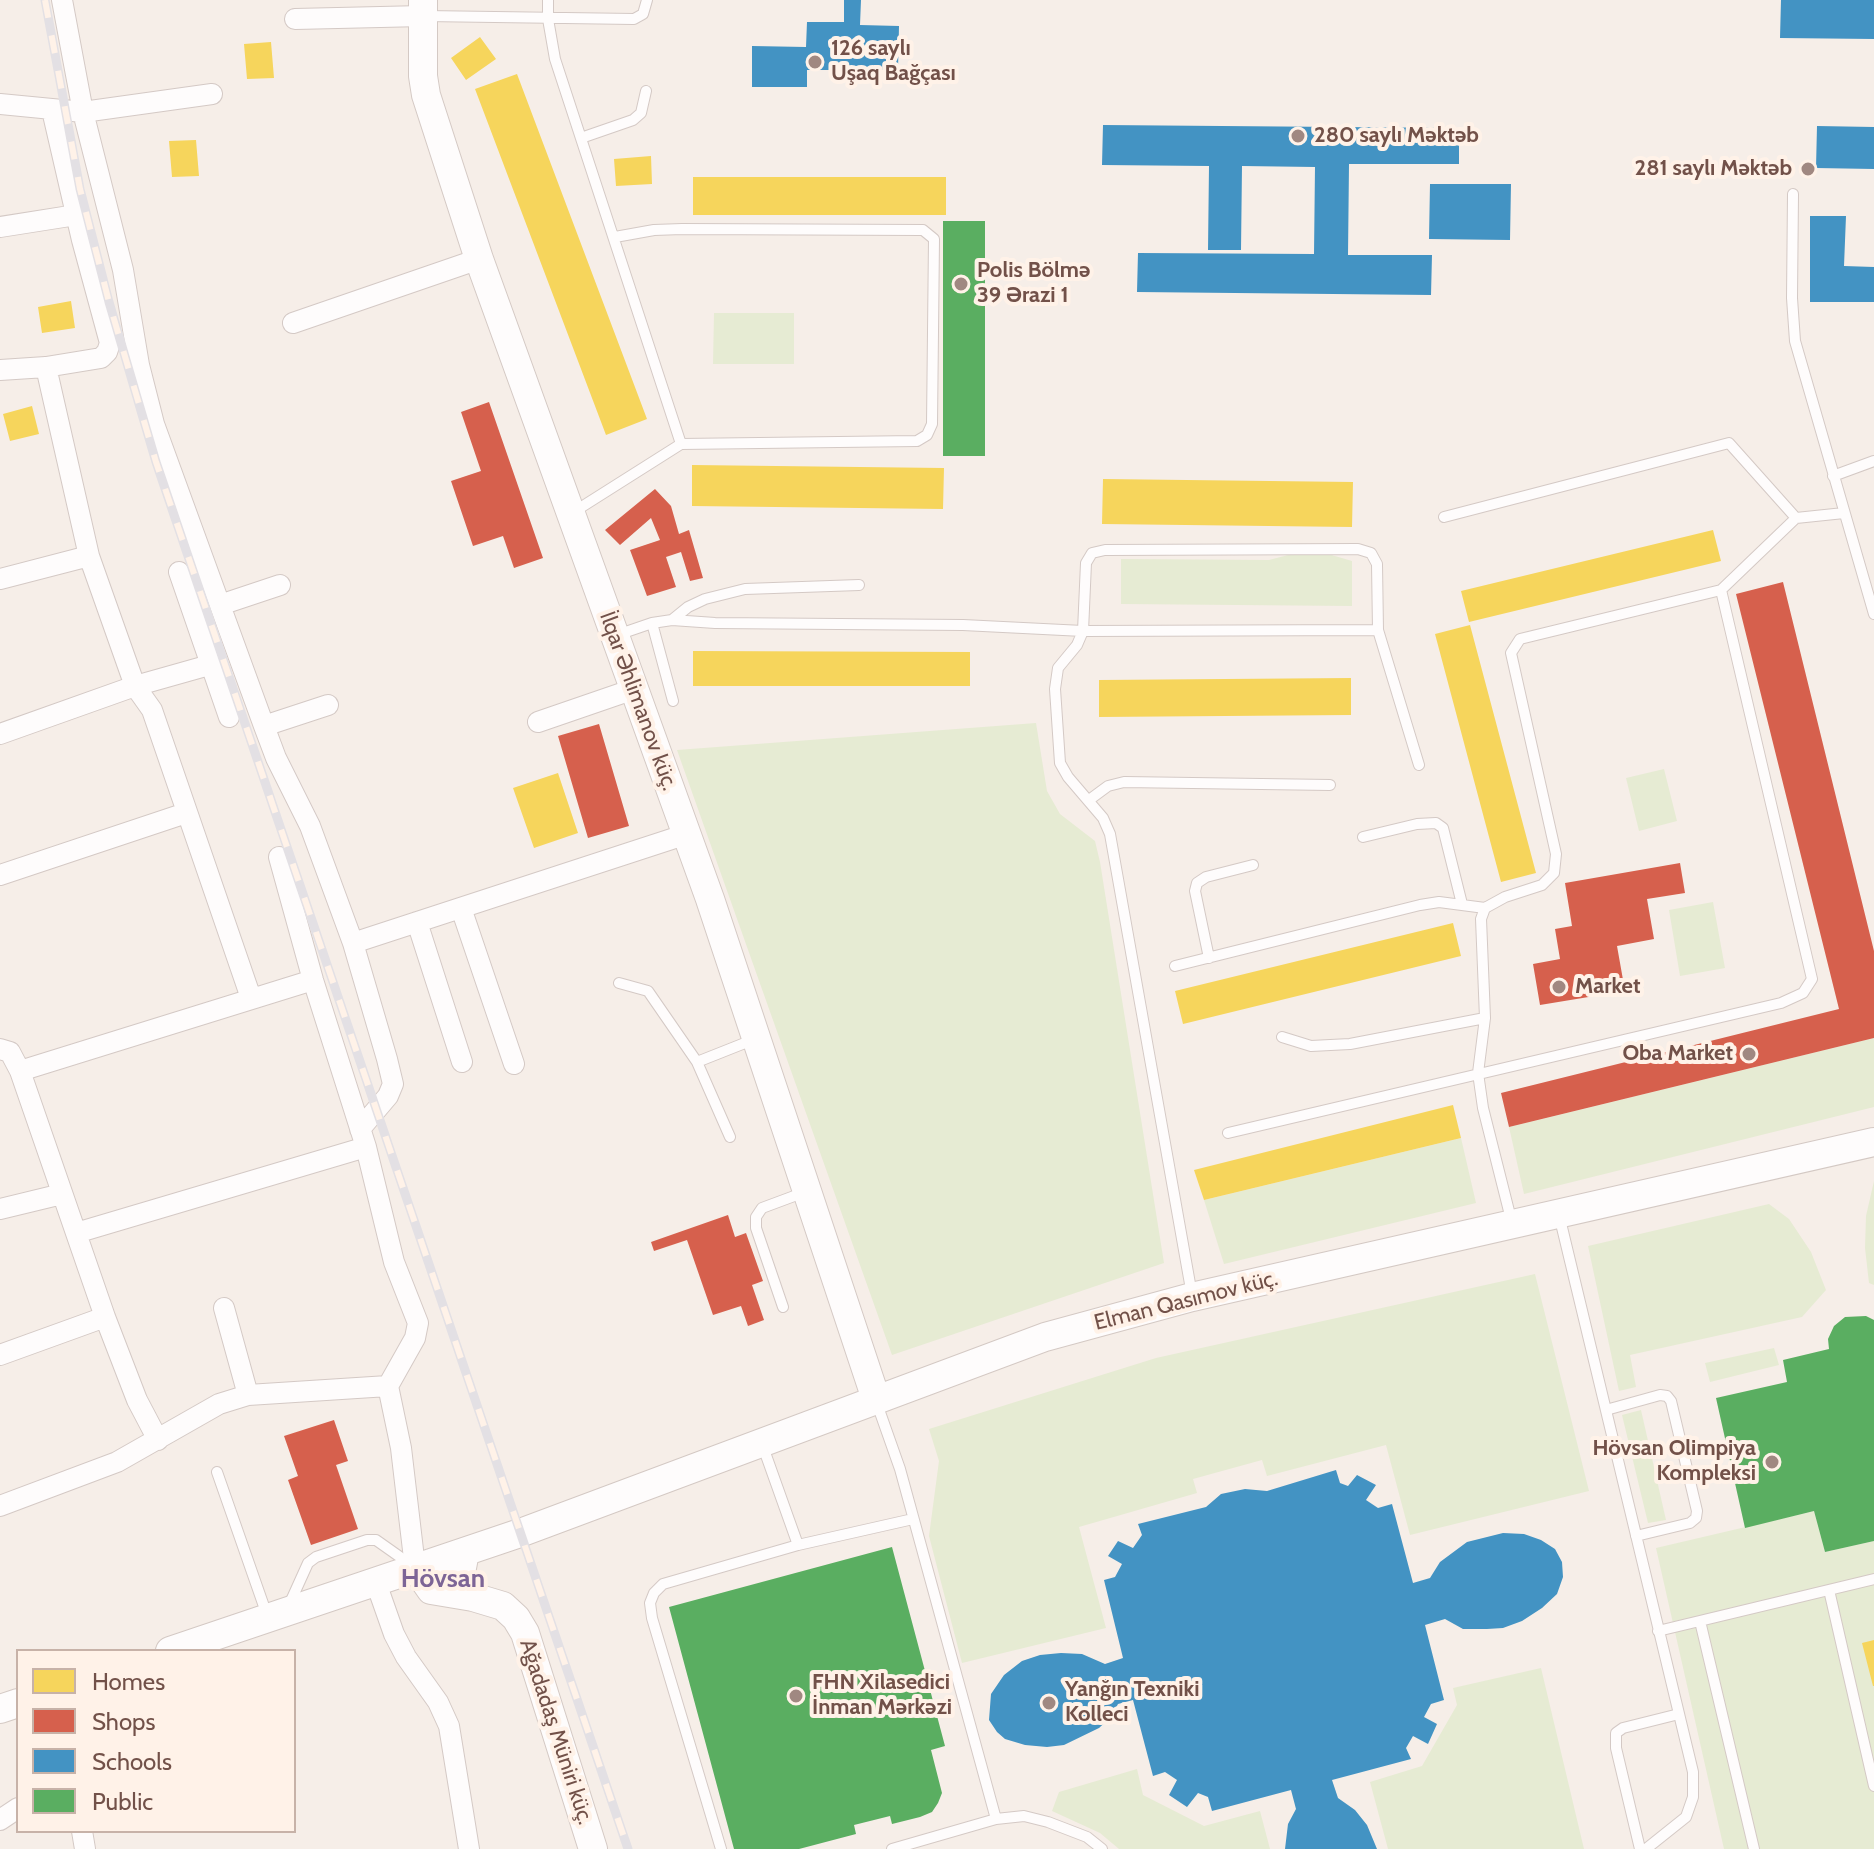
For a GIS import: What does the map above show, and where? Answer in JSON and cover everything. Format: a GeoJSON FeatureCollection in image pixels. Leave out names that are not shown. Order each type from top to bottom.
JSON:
{"type":"FeatureCollection","features":[{"type":"Feature","properties":{"kind":"street"},"geometry":{"type":"LineString","coordinates":[[62,0],[83,112],[123,270],[144,389],[173,481],[276,758],[310,826],[353,943],[393,1084],[363,1138],[76,1233]]}},
{"type":"Feature","properties":{"kind":"street"},"geometry":{"type":"LineString","coordinates":[[295,19],[423,8]]}},
{"type":"Feature","properties":{"kind":"street","name":"İlqar Əhlimanov küç."},"geometry":{"type":"LineString","coordinates":[[423,8],[426,95],[479,259],[687,834],[876,1399]]}},
{"type":"Feature","properties":{"kind":"street"},"geometry":{"type":"LineString","coordinates":[[0,104],[83,112],[212,94]]}},
{"type":"Feature","properties":{"kind":"street"},"geometry":{"type":"LineString","coordinates":[[0,370],[46,367],[101,358],[110,343],[52,110]]}},
{"type":"Feature","properties":{"kind":"street"},"geometry":{"type":"LineString","coordinates":[[0,227],[76,215]]}},
{"type":"Feature","properties":{"kind":"street"},"geometry":{"type":"LineString","coordinates":[[293,323],[479,259]]}},
{"type":"Feature","properties":{"kind":"street"},"geometry":{"type":"LineString","coordinates":[[46,367],[89,556],[135,686],[152,710],[251,998]]}},
{"type":"Feature","properties":{"kind":"street"},"geometry":{"type":"LineString","coordinates":[[0,579],[89,556]]}},
{"type":"Feature","properties":{"kind":"street"},"geometry":{"type":"LineString","coordinates":[[179,572],[229,717]]}},
{"type":"Feature","properties":{"kind":"street"},"geometry":{"type":"LineString","coordinates":[[220,605],[280,585]]}},
{"type":"Feature","properties":{"kind":"street"},"geometry":{"type":"LineString","coordinates":[[0,734],[135,686],[213,664]]}},
{"type":"Feature","properties":{"kind":"street"},"geometry":{"type":"LineString","coordinates":[[538,722],[634,689]]}},
{"type":"Feature","properties":{"kind":"street"},"geometry":{"type":"LineString","coordinates":[[264,726],[328,705]]}},
{"type":"Feature","properties":{"kind":"street"},"geometry":{"type":"LineString","coordinates":[[0,875],[186,813]]}},
{"type":"Feature","properties":{"kind":"street"},"geometry":{"type":"LineString","coordinates":[[353,943],[687,834]]}},
{"type":"Feature","properties":{"kind":"street"},"geometry":{"type":"LineString","coordinates":[[279,857],[313,980],[363,1138],[394,1262],[418,1323],[415,1338],[388,1386],[401,1448],[415,1567]]}},
{"type":"Feature","properties":{"kind":"street"},"geometry":{"type":"LineString","coordinates":[[461,908],[514,1064]]}},
{"type":"Feature","properties":{"kind":"street"},"geometry":{"type":"LineString","coordinates":[[417,922],[462,1062]]}},
{"type":"Feature","properties":{"kind":"street"},"geometry":{"type":"LineString","coordinates":[[20,1071],[313,980]]}},
{"type":"Feature","properties":{"kind":"street"},"geometry":{"type":"LineString","coordinates":[[0,1049],[10,1052],[20,1071],[105,1317],[137,1400],[158,1440]]}},
{"type":"Feature","properties":{"kind":"street","name":"Elman Qasımov küç."},"geometry":{"type":"LineString","coordinates":[[199,1646],[277,1614],[520,1533],[1045,1337],[1192,1297],[1874,1142]]}},
{"type":"Feature","properties":{"kind":"street"},"geometry":{"type":"LineString","coordinates":[[0,1209],[62,1194]]}},
{"type":"Feature","properties":{"kind":"street"},"geometry":{"type":"LineString","coordinates":[[224,1308],[248,1395]]}},
{"type":"Feature","properties":{"kind":"street"},"geometry":{"type":"LineString","coordinates":[[0,1355],[105,1317]]}},
{"type":"Feature","properties":{"kind":"street"},"geometry":{"type":"LineString","coordinates":[[0,1506],[117,1462],[219,1404],[248,1395],[388,1386]]}},
{"type":"Feature","properties":{"kind":"street"},"geometry":{"type":"LineString","coordinates":[[465,1552],[461,1573],[473,1597]]}},
{"type":"Feature","properties":{"kind":"street","name":"Ağadadaş Müniri küç."},"geometry":{"type":"LineString","coordinates":[[415,1567],[431,1590],[503,1606],[516,1618],[525,1633],[593,1849]]}},
{"type":"Feature","properties":{"kind":"street"},"geometry":{"type":"LineString","coordinates":[[375,1580],[394,1634],[406,1657],[438,1702],[449,1726],[469,1849]]}},
{"type":"Feature","properties":{"kind":"lane"},"geometry":{"type":"LineString","coordinates":[[548,0],[555,59],[681,444]]}},
{"type":"Feature","properties":{"kind":"lane"},"geometry":{"type":"LineString","coordinates":[[423,8],[548,19],[634,19],[643,14],[647,0]]}},
{"type":"Feature","properties":{"kind":"lane"},"geometry":{"type":"LineString","coordinates":[[581,138],[633,120],[641,113],[646,91]]}},
{"type":"Feature","properties":{"kind":"lane"},"geometry":{"type":"LineString","coordinates":[[1793,194],[1792,298],[1795,341],[1874,614]]}},
{"type":"Feature","properties":{"kind":"lane"},"geometry":{"type":"LineString","coordinates":[[571,514],[681,444],[917,441],[927,435],[932,424],[934,239],[923,230],[697,229],[654,230],[615,237]]}},
{"type":"Feature","properties":{"kind":"lane"},"geometry":{"type":"LineString","coordinates":[[1444,517],[1729,443],[1796,518]]}},
{"type":"Feature","properties":{"kind":"lane"},"geometry":{"type":"LineString","coordinates":[[1833,476],[1874,461]]}},
{"type":"Feature","properties":{"kind":"lane"},"geometry":{"type":"LineString","coordinates":[[1175,966],[1420,905],[1439,902],[1485,908],[1505,897],[1542,885],[1554,873],[1556,854],[1511,653],[1520,639],[1721,590],[1796,518],[1844,513]]}},
{"type":"Feature","properties":{"kind":"lane"},"geometry":{"type":"LineString","coordinates":[[1192,1297],[1110,834],[1103,818],[1060,763],[1055,689],[1058,668],[1077,645],[1083,631],[1086,563],[1092,553],[1105,550],[1358,549],[1371,553],[1377,564],[1378,630],[1419,765]]}},
{"type":"Feature","properties":{"kind":"lane"},"geometry":{"type":"LineString","coordinates":[[672,620],[705,599],[745,589],[859,585]]}},
{"type":"Feature","properties":{"kind":"lane"},"geometry":{"type":"LineString","coordinates":[[1228,1133],[1781,1003],[1803,993],[1812,979],[1721,590]]}},
{"type":"Feature","properties":{"kind":"lane"},"geometry":{"type":"LineString","coordinates":[[615,636],[652,623],[672,620],[963,625],[1083,631],[1378,630]]}},
{"type":"Feature","properties":{"kind":"lane"},"geometry":{"type":"LineString","coordinates":[[652,623],[673,701]]}},
{"type":"Feature","properties":{"kind":"lane"},"geometry":{"type":"LineString","coordinates":[[1089,800],[1108,786],[1124,782],[1330,785]]}},
{"type":"Feature","properties":{"kind":"lane"},"geometry":{"type":"LineString","coordinates":[[1363,837],[1436,823],[1443,828],[1462,904]]}},
{"type":"Feature","properties":{"kind":"lane"},"geometry":{"type":"LineString","coordinates":[[1209,958],[1195,891],[1197,883],[1206,877],[1253,865]]}},
{"type":"Feature","properties":{"kind":"lane"},"geometry":{"type":"LineString","coordinates":[[1485,908],[1481,919],[1485,1018],[1478,1073],[1483,1108],[1513,1225]]}},
{"type":"Feature","properties":{"kind":"lane"},"geometry":{"type":"LineString","coordinates":[[619,983],[648,991],[697,1062],[730,1137]]}},
{"type":"Feature","properties":{"kind":"lane"},"geometry":{"type":"LineString","coordinates":[[1282,1037],[1311,1046],[1350,1044],[1485,1018]]}},
{"type":"Feature","properties":{"kind":"lane"},"geometry":{"type":"LineString","coordinates":[[697,1062],[757,1038]]}},
{"type":"Feature","properties":{"kind":"lane"},"geometry":{"type":"LineString","coordinates":[[783,1307],[756,1228],[756,1217],[762,1208],[807,1191]]}},
{"type":"Feature","properties":{"kind":"lane"},"geometry":{"type":"LineString","coordinates":[[1559,1215],[1693,1772],[1693,1797],[1686,1817],[1646,1849]]}},
{"type":"Feature","properties":{"kind":"lane"},"geometry":{"type":"LineString","coordinates":[[1606,1410],[1660,1395],[1667,1396],[1671,1401],[1697,1511],[1696,1518],[1690,1523],[1636,1536]]}},
{"type":"Feature","properties":{"kind":"lane"},"geometry":{"type":"LineString","coordinates":[[876,1399],[900,1469],[996,1819]]}},
{"type":"Feature","properties":{"kind":"lane"},"geometry":{"type":"LineString","coordinates":[[761,1442],[798,1545]]}},
{"type":"Feature","properties":{"kind":"lane"},"geometry":{"type":"LineString","coordinates":[[217,1472],[277,1614]]}},
{"type":"Feature","properties":{"kind":"lane"},"geometry":{"type":"LineString","coordinates":[[721,1849],[652,1618],[650,1603],[654,1593],[663,1584],[798,1545],[913,1519]]}},
{"type":"Feature","properties":{"kind":"lane"},"geometry":{"type":"LineString","coordinates":[[277,1614],[308,1563],[316,1557],[367,1540],[376,1540],[415,1567]]}},
{"type":"Feature","properties":{"kind":"lane"},"geometry":{"type":"LineString","coordinates":[[1658,1631],[1874,1579]]}},
{"type":"Feature","properties":{"kind":"lane"},"geometry":{"type":"LineString","coordinates":[[1829,1590],[1874,1786]]}},
{"type":"Feature","properties":{"kind":"lane"},"geometry":{"type":"LineString","coordinates":[[1700,1621],[1754,1849]]}},
{"type":"Feature","properties":{"kind":"lane"},"geometry":{"type":"LineString","coordinates":[[1640,1849],[1616,1748],[1616,1733],[1623,1728],[1679,1714]]}},
{"type":"Feature","properties":{"kind":"lane"},"geometry":{"type":"LineString","coordinates":[[892,1849],[996,1819],[1024,1816],[1087,1837],[1102,1849]]}},
{"type":"Feature","properties":{"kind":"green space"},"geometry":{"type":"Polygon","coordinates":[[[714,313],[794,313],[794,364],[713,364],[714,313]]]}},
{"type":"Feature","properties":{"kind":"green space"},"geometry":{"type":"Polygon","coordinates":[[[1311,549],[1352,561],[1352,606],[1121,604],[1121,559],[1269,560],[1311,549]]]}},
{"type":"Feature","properties":{"kind":"green space"},"geometry":{"type":"Polygon","coordinates":[[[1036,723],[1047,791],[1060,814],[1095,841],[1100,862],[1164,1263],[892,1355],[677,750],[1036,723]]]}},
{"type":"Feature","properties":{"kind":"green space"},"geometry":{"type":"Polygon","coordinates":[[[1664,769],[1677,821],[1639,831],[1626,778],[1664,769]]]}},
{"type":"Feature","properties":{"kind":"green space"},"geometry":{"type":"Polygon","coordinates":[[[1713,902],[1725,968],[1680,976],[1669,910],[1713,902]]]}},
{"type":"Feature","properties":{"kind":"green space"},"geometry":{"type":"Polygon","coordinates":[[[1874,1038],[1874,1107],[1524,1194],[1509,1127],[1874,1038]]]}},
{"type":"Feature","properties":{"kind":"green space"},"geometry":{"type":"Polygon","coordinates":[[[1461,1138],[1476,1203],[1224,1264],[1204,1200],[1461,1138]]]}},
{"type":"Feature","properties":{"kind":"green space"},"geometry":{"type":"Polygon","coordinates":[[[1874,1181],[1874,1285],[1869,1283],[1865,1248],[1866,1216],[1874,1181]]]}},
{"type":"Feature","properties":{"kind":"green space"},"geometry":{"type":"Polygon","coordinates":[[[1769,1204],[1789,1219],[1811,1252],[1826,1290],[1802,1317],[1630,1355],[1636,1387],[1619,1391],[1588,1246],[1769,1204]]]}},
{"type":"Feature","properties":{"kind":"green space"},"geometry":{"type":"Polygon","coordinates":[[[1535,1274],[1589,1491],[1410,1535],[1386,1445],[1267,1476],[1262,1460],[1193,1479],[1197,1493],[1079,1527],[1106,1628],[962,1663],[929,1536],[939,1461],[929,1429],[1156,1358],[1535,1274]]]}},
{"type":"Feature","properties":{"kind":"green space"},"geometry":{"type":"Polygon","coordinates":[[[1774,1348],[1779,1365],[1710,1382],[1705,1363],[1774,1348]]]}},
{"type":"Feature","properties":{"kind":"green space"},"geometry":{"type":"Polygon","coordinates":[[[1641,1410],[1666,1520],[1648,1523],[1622,1415],[1641,1410]]]}},
{"type":"Feature","properties":{"kind":"green space"},"geometry":{"type":"Polygon","coordinates":[[[1814,1511],[1825,1552],[1874,1541],[1874,1849],[1724,1849],[1656,1548],[1814,1511]]]}},
{"type":"Feature","properties":{"kind":"green space"},"geometry":{"type":"Polygon","coordinates":[[[1541,1668],[1584,1849],[1388,1849],[1370,1782],[1422,1766],[1457,1705],[1453,1688],[1541,1668]]]}},
{"type":"Feature","properties":{"kind":"green space"},"geometry":{"type":"Polygon","coordinates":[[[1137,1769],[1143,1795],[1204,1826],[1260,1811],[1270,1849],[1119,1849],[1100,1833],[1052,1811],[1059,1792],[1137,1769]]]}},
{"type":"Feature","properties":{"kind":"building: Homes"},"geometry":{"type":"Polygon","coordinates":[[[480,37],[496,59],[466,80],[451,58],[480,37]]]}},
{"type":"Feature","properties":{"kind":"building: Homes"},"geometry":{"type":"Polygon","coordinates":[[[271,42],[274,78],[247,79],[244,44],[271,42]]]}},
{"type":"Feature","properties":{"kind":"building: Homes"},"geometry":{"type":"Polygon","coordinates":[[[517,74],[647,419],[606,435],[475,89],[517,74]]]}},
{"type":"Feature","properties":{"kind":"building: Homes"},"geometry":{"type":"Polygon","coordinates":[[[196,140],[199,176],[172,177],[169,141],[196,140]]]}},
{"type":"Feature","properties":{"kind":"building: Homes"},"geometry":{"type":"Polygon","coordinates":[[[651,156],[652,184],[616,186],[614,159],[651,156]]]}},
{"type":"Feature","properties":{"kind":"building: Homes"},"geometry":{"type":"Polygon","coordinates":[[[693,177],[946,177],[946,215],[693,215],[693,177]]]}},
{"type":"Feature","properties":{"kind":"building: Homes"},"geometry":{"type":"Polygon","coordinates":[[[71,301],[75,328],[42,333],[38,307],[71,301]]]}},
{"type":"Feature","properties":{"kind":"building: Homes"},"geometry":{"type":"Polygon","coordinates":[[[32,406],[39,434],[10,441],[3,414],[32,406]]]}},
{"type":"Feature","properties":{"kind":"building: Homes"},"geometry":{"type":"Polygon","coordinates":[[[692,465],[944,468],[943,509],[692,506],[692,465]]]}},
{"type":"Feature","properties":{"kind":"building: Homes"},"geometry":{"type":"Polygon","coordinates":[[[1103,479],[1353,482],[1352,527],[1102,524],[1103,479]]]}},
{"type":"Feature","properties":{"kind":"building: Homes"},"geometry":{"type":"Polygon","coordinates":[[[1713,530],[1721,561],[1469,622],[1461,591],[1713,530]]]}},
{"type":"Feature","properties":{"kind":"building: Homes"},"geometry":{"type":"Polygon","coordinates":[[[1470,625],[1536,873],[1501,882],[1435,634],[1470,625]]]}},
{"type":"Feature","properties":{"kind":"building: Homes"},"geometry":{"type":"Polygon","coordinates":[[[693,651],[970,652],[970,686],[693,686],[693,651]]]}},
{"type":"Feature","properties":{"kind":"building: Homes"},"geometry":{"type":"Polygon","coordinates":[[[1351,678],[1351,715],[1099,717],[1099,680],[1351,678]]]}},
{"type":"Feature","properties":{"kind":"building: Homes"},"geometry":{"type":"Polygon","coordinates":[[[558,773],[578,833],[534,848],[513,788],[558,773]]]}},
{"type":"Feature","properties":{"kind":"building: Homes"},"geometry":{"type":"Polygon","coordinates":[[[1453,923],[1461,956],[1183,1024],[1175,991],[1453,923]]]}},
{"type":"Feature","properties":{"kind":"building: Homes"},"geometry":{"type":"Polygon","coordinates":[[[1453,1105],[1461,1138],[1204,1200],[1194,1170],[1453,1105]]]}},
{"type":"Feature","properties":{"kind":"building: Homes"},"geometry":{"type":"Polygon","coordinates":[[[1874,1640],[1874,1686],[1873,1686],[1862,1643],[1874,1640]]]}},
{"type":"Feature","properties":{"kind":"building: Shops"},"geometry":{"type":"Polygon","coordinates":[[[489,402],[543,558],[514,568],[503,536],[473,546],[451,481],[481,471],[461,412],[489,402]]]}},
{"type":"Feature","properties":{"kind":"building: Shops"},"geometry":{"type":"Polygon","coordinates":[[[655,489],[671,506],[679,534],[689,530],[703,578],[690,581],[681,552],[666,557],[676,587],[647,596],[630,550],[660,540],[651,518],[620,545],[605,530],[655,489]]]}},
{"type":"Feature","properties":{"kind":"building: Shops"},"geometry":{"type":"Polygon","coordinates":[[[1783,582],[1874,951],[1874,1038],[1509,1127],[1501,1093],[1839,1009],[1736,594],[1783,582]]]}},
{"type":"Feature","properties":{"kind":"building: Shops"},"geometry":{"type":"Polygon","coordinates":[[[599,724],[629,826],[588,838],[558,736],[599,724]]]}},
{"type":"Feature","properties":{"kind":"building: Shops"},"geometry":{"type":"Polygon","coordinates":[[[1680,863],[1685,893],[1647,899],[1654,939],[1617,946],[1625,991],[1540,1005],[1533,964],[1560,959],[1555,929],[1572,926],[1565,883],[1680,863]]]}},
{"type":"Feature","properties":{"kind":"building: Shops"},"geometry":{"type":"Polygon","coordinates":[[[728,1215],[735,1237],[746,1233],[763,1281],[752,1285],[764,1320],[748,1326],[741,1306],[713,1315],[687,1240],[654,1251],[651,1242],[728,1215]]]}},
{"type":"Feature","properties":{"kind":"building: Shops"},"geometry":{"type":"Polygon","coordinates":[[[334,1420],[348,1461],[336,1465],[358,1529],[311,1545],[288,1480],[298,1476],[284,1436],[334,1420]]]}},
{"type":"Feature","properties":{"kind":"building: Schools"},"geometry":{"type":"Polygon","coordinates":[[[844,0],[861,0],[860,25],[899,26],[898,70],[807,70],[807,87],[752,87],[752,46],[806,47],[807,22],[844,22],[844,0]]]}},
{"type":"Feature","properties":{"kind":"building: Schools"},"geometry":{"type":"Polygon","coordinates":[[[1781,0],[1874,0],[1874,39],[1780,38],[1781,0]]]}},
{"type":"Feature","properties":{"kind":"building: Schools"},"geometry":{"type":"Polygon","coordinates":[[[1103,125],[1459,128],[1459,164],[1349,164],[1348,255],[1432,255],[1431,295],[1137,292],[1138,253],[1314,254],[1315,167],[1242,166],[1241,250],[1208,250],[1209,166],[1102,165],[1103,125]]]}},
{"type":"Feature","properties":{"kind":"building: Schools"},"geometry":{"type":"Polygon","coordinates":[[[1817,126],[1874,127],[1874,169],[1816,168],[1817,126]]]}},
{"type":"Feature","properties":{"kind":"building: Schools"},"geometry":{"type":"Polygon","coordinates":[[[1430,184],[1511,184],[1510,240],[1429,239],[1430,184]]]}},
{"type":"Feature","properties":{"kind":"building: Schools"},"geometry":{"type":"Polygon","coordinates":[[[1810,216],[1846,216],[1844,266],[1874,267],[1874,302],[1810,302],[1810,216]]]}},
{"type":"Feature","properties":{"kind":"building: Schools"},"geometry":{"type":"Polygon","coordinates":[[[1336,1470],[1340,1483],[1348,1486],[1357,1475],[1376,1485],[1366,1500],[1378,1508],[1392,1504],[1413,1583],[1430,1578],[1440,1562],[1467,1542],[1503,1533],[1524,1534],[1541,1540],[1555,1549],[1562,1562],[1563,1577],[1557,1594],[1522,1621],[1503,1628],[1487,1629],[1463,1629],[1445,1619],[1425,1625],[1444,1700],[1431,1704],[1424,1717],[1437,1724],[1428,1744],[1413,1736],[1406,1748],[1411,1759],[1332,1780],[1338,1798],[1355,1810],[1367,1825],[1377,1849],[1285,1849],[1288,1824],[1296,1809],[1291,1790],[1212,1811],[1208,1797],[1198,1793],[1187,1807],[1169,1795],[1177,1780],[1165,1772],[1153,1776],[1133,1700],[1118,1704],[1111,1717],[1099,1728],[1064,1745],[1025,1745],[1005,1739],[997,1732],[989,1720],[991,1694],[1004,1675],[1022,1661],[1061,1653],[1082,1654],[1105,1664],[1123,1658],[1104,1580],[1115,1577],[1122,1564],[1108,1556],[1118,1541],[1133,1548],[1142,1535],[1138,1524],[1206,1507],[1221,1494],[1245,1489],[1267,1491],[1336,1470]]]}},
{"type":"Feature","properties":{"kind":"building: Public"},"geometry":{"type":"Polygon","coordinates":[[[943,221],[985,221],[985,456],[943,456],[943,221]]]}},
{"type":"Feature","properties":{"kind":"building: Public"},"geometry":{"type":"Polygon","coordinates":[[[1866,1316],[1874,1320],[1874,1541],[1825,1552],[1814,1511],[1745,1528],[1716,1398],[1787,1382],[1783,1360],[1829,1349],[1828,1339],[1834,1326],[1845,1317],[1866,1316]]]}},
{"type":"Feature","properties":{"kind":"building: Public"},"geometry":{"type":"Polygon","coordinates":[[[892,1547],[945,1746],[931,1750],[942,1793],[938,1803],[932,1812],[920,1817],[892,1824],[890,1816],[854,1825],[856,1834],[799,1849],[734,1849],[669,1607],[892,1547]]]}},
{"type":"Feature","properties":{"kind":"railway"},"geometry":{"type":"LineString","coordinates":[[45,0],[80,189],[156,462],[628,1849]]}},
{"type":"Feature","properties":{"kind":"place","name":"126 saylı Uşaq Bağçası"},"geometry":{"type":"Point","coordinates":[815,62]}},
{"type":"Feature","properties":{"kind":"place","name":"280 saylı Məktəb"},"geometry":{"type":"Point","coordinates":[1298,136]}},
{"type":"Feature","properties":{"kind":"place","name":"281 saylı Məktəb"},"geometry":{"type":"Point","coordinates":[1808,169]}},
{"type":"Feature","properties":{"kind":"place","name":"Polis Bölmə 39 Ərazi 1"},"geometry":{"type":"Point","coordinates":[961,284]}},
{"type":"Feature","properties":{"kind":"place","name":"Market"},"geometry":{"type":"Point","coordinates":[1559,987]}},
{"type":"Feature","properties":{"kind":"place","name":"Oba Market"},"geometry":{"type":"Point","coordinates":[1749,1054]}},
{"type":"Feature","properties":{"kind":"place","name":"Hövsan Olimpiya Kompleksi"},"geometry":{"type":"Point","coordinates":[1772,1462]}},
{"type":"Feature","properties":{"kind":"place","name":"FHN Xilasedici İnman Mərkəzi"},"geometry":{"type":"Point","coordinates":[796,1696]}},
{"type":"Feature","properties":{"kind":"place","name":"Yanğın Texniki Kolleci"},"geometry":{"type":"Point","coordinates":[1049,1703]}},
{"type":"Feature","properties":{"kind":"district","name":"Hövsan"},"geometry":{"type":"Point","coordinates":[443,1579]}}]}
